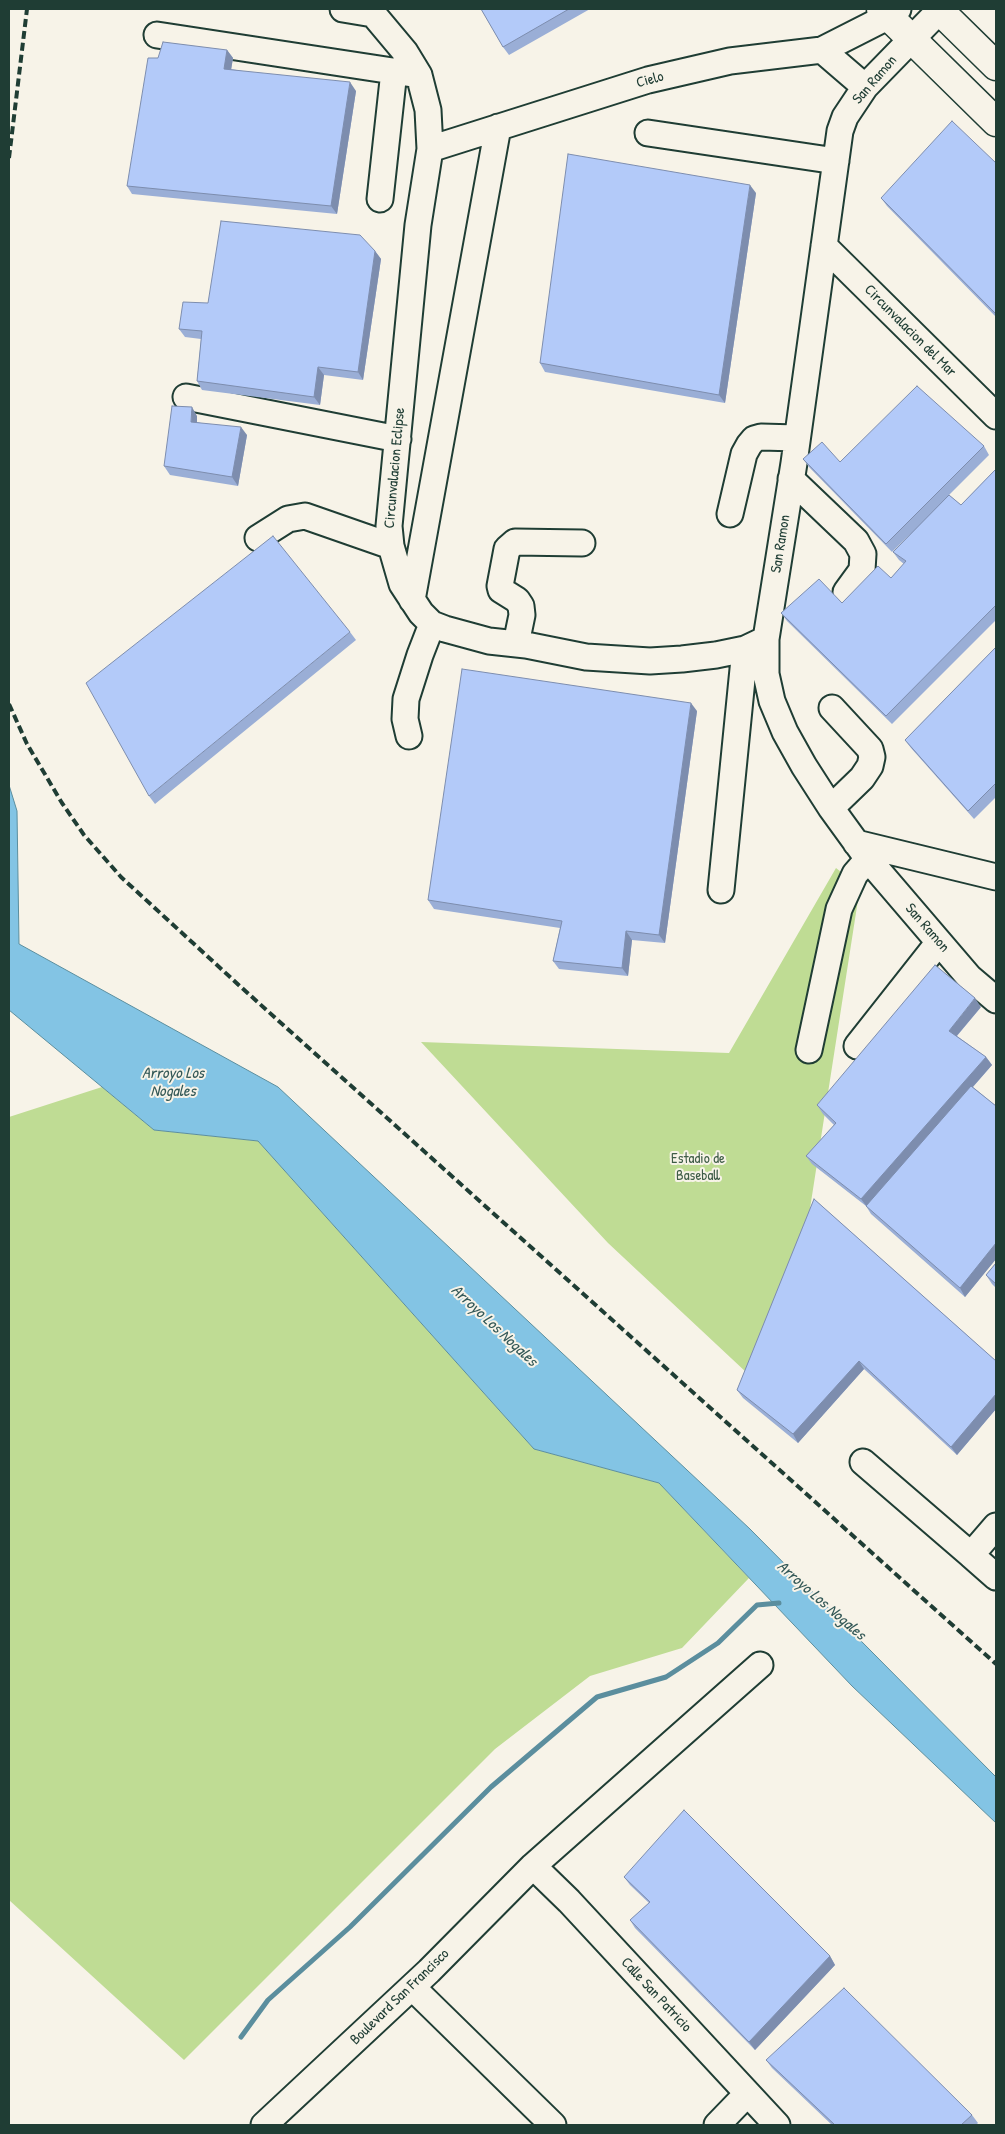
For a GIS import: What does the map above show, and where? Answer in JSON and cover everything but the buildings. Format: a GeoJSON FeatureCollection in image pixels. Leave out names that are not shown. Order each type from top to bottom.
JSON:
{"type":"FeatureCollection","features":[{"type":"Feature","properties":{"kind":"highway"},"geometry":{"type":"LineString","coordinates":[[939,9],[996,66]]}},
{"type":"Feature","properties":{"kind":"highway"},"geometry":{"type":"LineString","coordinates":[[889,11],[911,40],[996,122]]}},
{"type":"Feature","properties":{"kind":"street"},"geometry":{"type":"LineString","coordinates":[[344,9],[371,11]]}},
{"type":"Feature","properties":{"kind":"street","name":"San Ramon"},"geometry":{"type":"LineString","coordinates":[[939,9],[865,87],[845,117],[840,131],[798,438],[791,479],[755,644],[766,674],[772,700],[785,732],[831,808],[862,851],[969,977],[996,1000]]}},
{"type":"Feature","properties":{"kind":"street","name":"Circunvalacion Eclipse"},"geometry":{"type":"LineString","coordinates":[[371,11],[405,52],[419,75],[428,110],[430,148],[418,226],[389,526],[391,546],[402,584],[421,613],[432,624]]}},
{"type":"Feature","properties":{"kind":"street"},"geometry":{"type":"LineString","coordinates":[[865,87],[822,50],[889,11]]}},
{"type":"Feature","properties":{"kind":"street"},"geometry":{"type":"LineString","coordinates":[[157,35],[419,75]]}},
{"type":"Feature","properties":{"kind":"street","name":"Cielo"},"geometry":{"type":"LineString","coordinates":[[430,148],[648,80],[730,61],[822,50]]}},
{"type":"Feature","properties":{"kind":"street"},"geometry":{"type":"LineString","coordinates":[[380,199],[394,71]]}},
{"type":"Feature","properties":{"kind":"street"},"geometry":{"type":"LineString","coordinates":[[412,600],[498,127]]}},
{"type":"Feature","properties":{"kind":"street"},"geometry":{"type":"LineString","coordinates":[[648,133],[836,161]]}},
{"type":"Feature","properties":{"kind":"street","name":"Circunvalacion del Mar"},"geometry":{"type":"LineString","coordinates":[[824,246],[996,416]]}},
{"type":"Feature","properties":{"kind":"street"},"geometry":{"type":"LineString","coordinates":[[186,397],[398,439]]}},
{"type":"Feature","properties":{"kind":"street"},"geometry":{"type":"LineString","coordinates":[[730,514],[744,454],[754,439],[762,437],[798,438]]}},
{"type":"Feature","properties":{"kind":"street"},"geometry":{"type":"LineString","coordinates":[[791,479],[856,541],[862,554],[862,570],[846,592]]}},
{"type":"Feature","properties":{"kind":"street"},"geometry":{"type":"LineString","coordinates":[[258,538],[288,519],[305,516],[391,546]]}},
{"type":"Feature","properties":{"kind":"street"},"geometry":{"type":"LineString","coordinates":[[516,644],[522,615],[520,606],[517,600],[501,590],[500,586],[507,549],[515,542],[582,543]]}},
{"type":"Feature","properties":{"kind":"street"},"geometry":{"type":"LineString","coordinates":[[409,736],[405,718],[406,699],[432,624],[488,641],[516,644],[586,657],[650,661],[716,655],[755,644],[721,890]]}},
{"type":"Feature","properties":{"kind":"street"},"geometry":{"type":"LineString","coordinates":[[831,808],[862,778],[870,766],[872,757],[870,749],[832,708]]}},
{"type":"Feature","properties":{"kind":"street"},"geometry":{"type":"LineString","coordinates":[[809,1050],[839,909],[855,874],[862,851],[996,877]]}},
{"type":"Feature","properties":{"kind":"street"},"geometry":{"type":"LineString","coordinates":[[857,1046],[939,942]]}},
{"type":"Feature","properties":{"kind":"street"},"geometry":{"type":"LineString","coordinates":[[863,1462],[996,1577]]}},
{"type":"Feature","properties":{"kind":"street"},"geometry":{"type":"LineString","coordinates":[[971,1555],[996,1526]]}},
{"type":"Feature","properties":{"kind":"street","name":"Boulevard San Francisco"},"geometry":{"type":"LineString","coordinates":[[264,2125],[412,1987],[533,1866],[760,1665]]}},
{"type":"Feature","properties":{"kind":"street","name":"Calle San Patricio"},"geometry":{"type":"LineString","coordinates":[[533,1866],[569,1901],[777,2125]]}},
{"type":"Feature","properties":{"kind":"street"},"geometry":{"type":"LineString","coordinates":[[412,1987],[553,2125]]}},
{"type":"Feature","properties":{"kind":"street"},"geometry":{"type":"LineString","coordinates":[[717,2125],[747,2094]]}},
{"type":"Feature","properties":{"kind":"green space","name":"Estadio de Baseball"},"geometry":{"type":"Polygon","coordinates":[[[836,868],[860,887],[809,1215],[747,1373],[608,1243],[421,1042],[729,1053],[836,868]]]}},
{"type":"Feature","properties":{"kind":"green space"},"geometry":{"type":"Polygon","coordinates":[[[102,1087],[154,1130],[258,1141],[534,1449],[659,1483],[749,1578],[682,1648],[590,1676],[495,1749],[184,2060],[9,1900],[9,1117],[102,1087]]]}},
{"type":"Feature","properties":{"kind":"water","name":"Arroyo Los Nogales"},"geometry":{"type":"Polygon","coordinates":[[[9,785],[17,811],[19,944],[278,1087],[750,1529],[996,1777],[996,1823],[852,1686],[659,1483],[534,1449],[258,1141],[154,1130],[9,1010],[9,785]]]}},
{"type":"Feature","properties":{"kind":"waterway"},"geometry":{"type":"LineString","coordinates":[[241,2037],[268,2000],[350,1927],[491,1787],[597,1697],[666,1677],[718,1643],[757,1605],[779,1603]]}},
{"type":"Feature","properties":{"kind":"railway"},"geometry":{"type":"LineString","coordinates":[[9,158],[27,9]]}},
{"type":"Feature","properties":{"kind":"railway"},"geometry":{"type":"LineString","coordinates":[[9,704],[27,744],[62,803],[84,835],[121,877],[242,988],[996,1664]]}}]}
